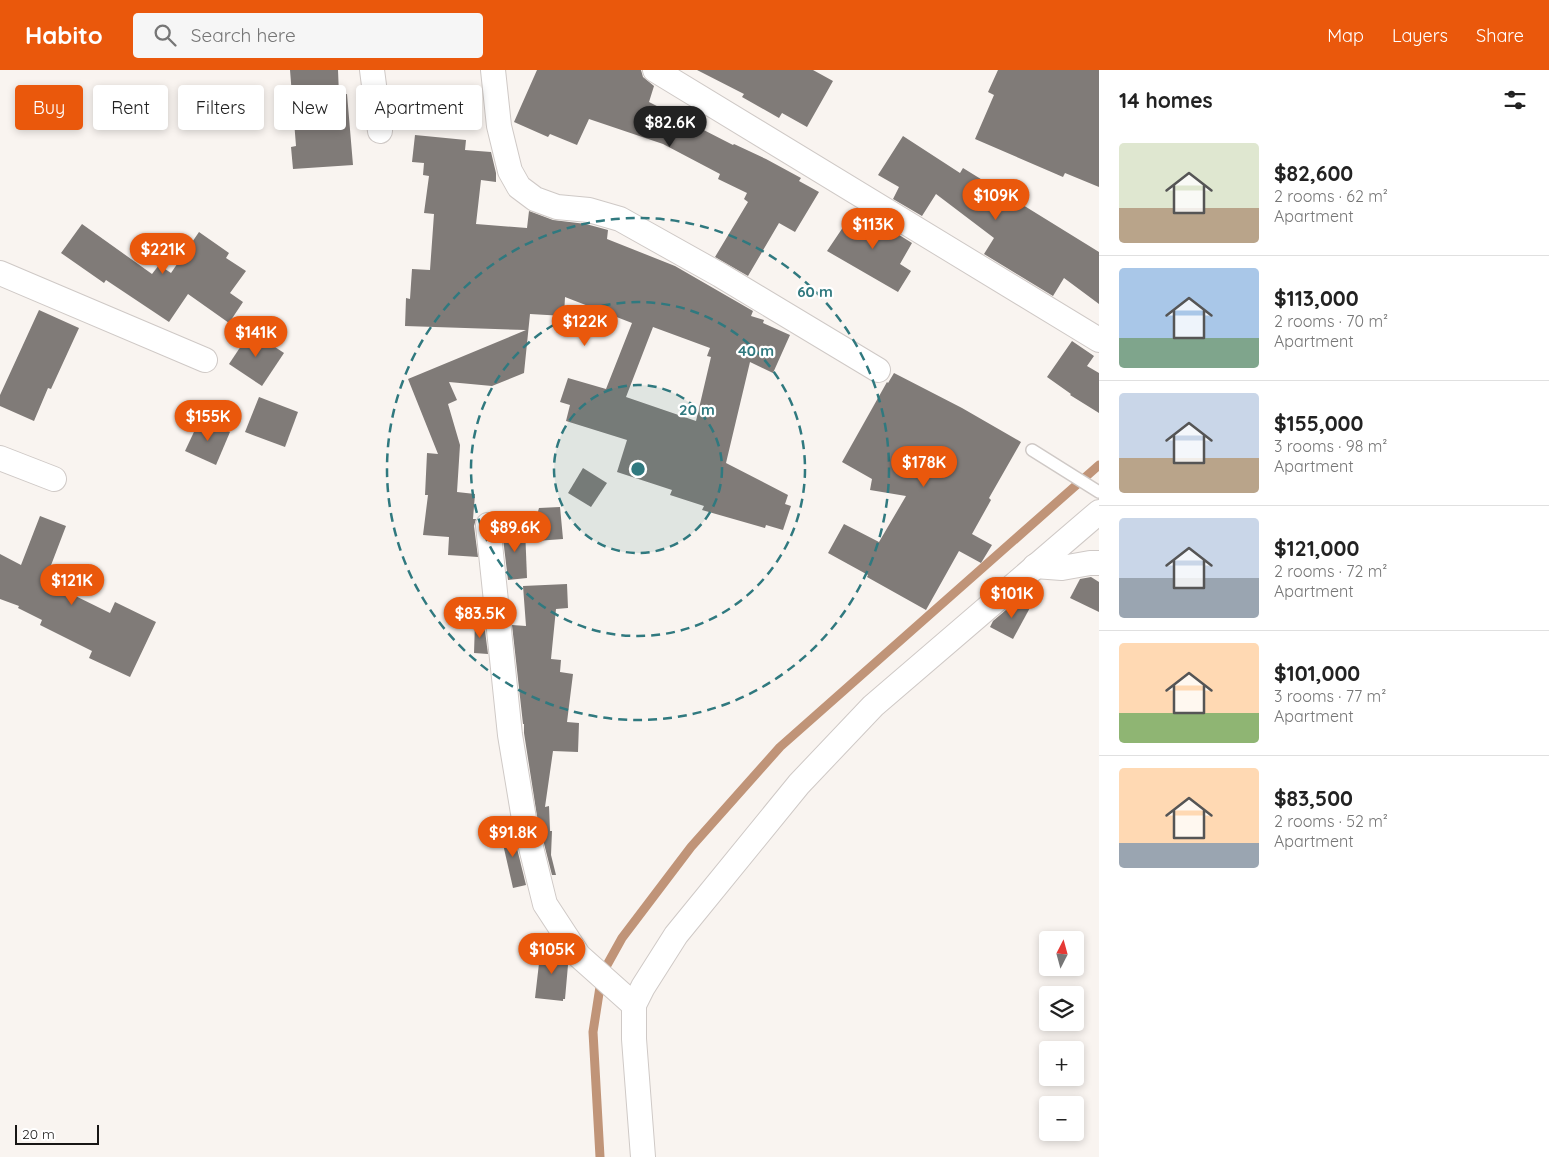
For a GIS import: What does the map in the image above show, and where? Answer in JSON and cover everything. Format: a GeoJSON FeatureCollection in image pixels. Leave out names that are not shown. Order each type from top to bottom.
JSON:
{"type":"FeatureCollection","features":[{"type":"Feature","properties":{"kind":"street"},"geometry":{"type":"LineString","coordinates":[[372,70],[380,131]]}},
{"type":"Feature","properties":{"kind":"street"},"geometry":{"type":"LineString","coordinates":[[492,70],[499,126],[510,171],[520,187],[535,199],[557,207],[589,210],[620,219],[720,275],[878,370]]}},
{"type":"Feature","properties":{"kind":"street"},"geometry":{"type":"LineString","coordinates":[[656,70],[1099,340]]}},
{"type":"Feature","properties":{"kind":"street"},"geometry":{"type":"LineString","coordinates":[[0,273],[205,360]]}},
{"type":"Feature","properties":{"kind":"street"},"geometry":{"type":"LineString","coordinates":[[0,458],[54,479]]}},
{"type":"Feature","properties":{"kind":"street"},"geometry":{"type":"LineString","coordinates":[[643,1157],[634,1039],[634,1005],[643,987],[676,935],[799,784],[873,706],[1099,512]]}},
{"type":"Feature","properties":{"kind":"street"},"geometry":{"type":"LineString","coordinates":[[488,525],[510,735],[524,819],[546,904],[579,956],[634,1005]]}},
{"type":"Feature","properties":{"kind":"street"},"geometry":{"type":"LineString","coordinates":[[1035,566],[1062,568],[1099,563]]}},
{"type":"Feature","properties":{"kind":"lane"},"geometry":{"type":"LineString","coordinates":[[1032,450],[1099,492]]}},
{"type":"Feature","properties":{"kind":"building"},"geometry":{"type":"Polygon","coordinates":[[[290,70],[338,70],[339,85],[291,85],[290,70]]]}},
{"type":"Feature","properties":{"kind":"building"},"geometry":{"type":"Polygon","coordinates":[[[537,70],[641,70],[643,77],[654,86],[649,102],[733,145],[766,159],[801,178],[799,181],[819,192],[795,232],[779,223],[748,276],[715,257],[748,202],[744,199],[747,193],[718,179],[720,174],[663,144],[589,119],[577,145],[550,134],[548,137],[514,122],[537,70]]]}},
{"type":"Feature","properties":{"kind":"building"},"geometry":{"type":"Polygon","coordinates":[[[697,70],[813,70],[833,81],[807,127],[782,113],[779,118],[742,97],[744,94],[697,70]]]}},
{"type":"Feature","properties":{"kind":"building"},"geometry":{"type":"Polygon","coordinates":[[[998,70],[1099,70],[1099,187],[1065,173],[1063,177],[975,139],[994,95],[988,92],[998,70]]]}},
{"type":"Feature","properties":{"kind":"building"},"geometry":{"type":"Polygon","coordinates":[[[347,94],[353,165],[293,169],[291,147],[296,146],[295,130],[346,130],[347,94]]]}},
{"type":"Feature","properties":{"kind":"building"},"geometry":{"type":"Polygon","coordinates":[[[415,135],[466,140],[465,150],[491,152],[496,173],[496,182],[481,180],[476,224],[527,228],[529,211],[553,220],[586,224],[608,230],[607,239],[675,266],[753,311],[751,316],[764,320],[763,323],[790,335],[773,373],[750,362],[726,463],[788,495],[785,504],[791,506],[783,530],[766,525],[765,528],[702,510],[704,506],[670,495],[672,490],[617,472],[627,440],[566,421],[570,405],[560,402],[568,378],[606,389],[632,323],[565,297],[564,316],[530,314],[524,373],[492,386],[449,382],[457,400],[448,404],[460,445],[457,492],[475,494],[473,519],[476,519],[474,526],[478,557],[448,555],[449,537],[423,535],[428,495],[425,495],[427,453],[438,454],[408,379],[526,330],[405,326],[406,298],[410,299],[412,269],[430,270],[434,214],[424,213],[429,176],[423,175],[424,163],[412,162],[415,135]],[[653,327],[626,397],[696,421],[711,357],[707,356],[710,348],[653,327]]]}},
{"type":"Feature","properties":{"kind":"building"},"geometry":{"type":"Polygon","coordinates":[[[903,136],[960,173],[963,168],[1099,252],[1099,304],[1064,278],[1053,296],[984,254],[994,238],[936,194],[922,216],[893,199],[899,187],[878,175],[903,136]]]}},
{"type":"Feature","properties":{"kind":"building"},"geometry":{"type":"Polygon","coordinates":[[[856,208],[912,243],[900,264],[911,271],[898,292],[827,251],[856,208]]]}},
{"type":"Feature","properties":{"kind":"building"},"geometry":{"type":"Polygon","coordinates":[[[82,224],[152,274],[159,265],[171,273],[199,232],[229,253],[226,258],[246,271],[230,293],[243,302],[229,323],[188,294],[169,322],[106,280],[104,283],[61,253],[82,224]]]}},
{"type":"Feature","properties":{"kind":"building"},"geometry":{"type":"Polygon","coordinates":[[[39,310],[79,328],[51,389],[48,388],[34,421],[0,406],[0,395],[39,310]]]}},
{"type":"Feature","properties":{"kind":"building"},"geometry":{"type":"Polygon","coordinates":[[[251,331],[284,353],[262,386],[229,364],[251,331]]]}},
{"type":"Feature","properties":{"kind":"building"},"geometry":{"type":"Polygon","coordinates":[[[1072,341],[1094,356],[1087,366],[1099,373],[1099,413],[1070,395],[1047,377],[1072,341]]]}},
{"type":"Feature","properties":{"kind":"building"},"geometry":{"type":"Polygon","coordinates":[[[894,373],[962,408],[1021,442],[989,498],[991,500],[972,534],[992,545],[981,563],[959,551],[926,610],[828,553],[844,524],[879,542],[906,496],[870,490],[872,479],[842,462],[887,382],[894,373]]]}},
{"type":"Feature","properties":{"kind":"building"},"geometry":{"type":"Polygon","coordinates":[[[259,397],[298,412],[285,447],[245,432],[259,397]]]}},
{"type":"Feature","properties":{"kind":"building"},"geometry":{"type":"Polygon","coordinates":[[[200,419],[230,432],[216,465],[185,451],[200,419]]]}},
{"type":"Feature","properties":{"kind":"building"},"geometry":{"type":"Polygon","coordinates":[[[583,468],[607,483],[591,507],[568,493],[583,468]]]}},
{"type":"Feature","properties":{"kind":"building"},"geometry":{"type":"Polygon","coordinates":[[[560,507],[563,539],[536,541],[535,522],[539,508],[560,507]]]}},
{"type":"Feature","properties":{"kind":"building"},"geometry":{"type":"Polygon","coordinates":[[[40,516],[66,526],[45,581],[110,613],[115,602],[156,622],[130,677],[89,658],[92,651],[40,625],[42,620],[18,608],[19,606],[0,599],[0,554],[21,565],[40,516]]]}},
{"type":"Feature","properties":{"kind":"building"},"geometry":{"type":"Polygon","coordinates":[[[525,528],[527,578],[508,580],[502,530],[525,528]]]}},
{"type":"Feature","properties":{"kind":"building"},"geometry":{"type":"Polygon","coordinates":[[[1091,577],[1099,582],[1099,612],[1070,598],[1080,579],[1091,577]]]}},
{"type":"Feature","properties":{"kind":"building"},"geometry":{"type":"Polygon","coordinates":[[[567,584],[568,608],[556,609],[551,659],[561,660],[560,672],[573,674],[567,722],[579,723],[578,752],[553,751],[545,807],[549,806],[550,831],[552,831],[551,855],[556,875],[552,875],[537,816],[524,733],[512,625],[526,626],[523,586],[567,584]]]}},
{"type":"Feature","properties":{"kind":"building"},"geometry":{"type":"Polygon","coordinates":[[[1020,598],[1032,604],[1013,639],[990,627],[993,621],[1020,598]]]}},
{"type":"Feature","properties":{"kind":"building"},"geometry":{"type":"Polygon","coordinates":[[[475,622],[484,623],[488,654],[474,653],[475,622]]]}},
{"type":"Feature","properties":{"kind":"building"},"geometry":{"type":"Polygon","coordinates":[[[512,828],[526,885],[513,888],[500,831],[512,828]]]}},
{"type":"Feature","properties":{"kind":"building"},"geometry":{"type":"Polygon","coordinates":[[[541,946],[557,947],[568,965],[565,999],[563,1001],[535,998],[541,946]]]}},
{"type":"Feature","properties":{"kind":"waterway"},"geometry":{"type":"LineString","coordinates":[[600,1157],[593,1032],[602,974],[622,938],[691,847],[780,747],[1099,465]]}}]}
